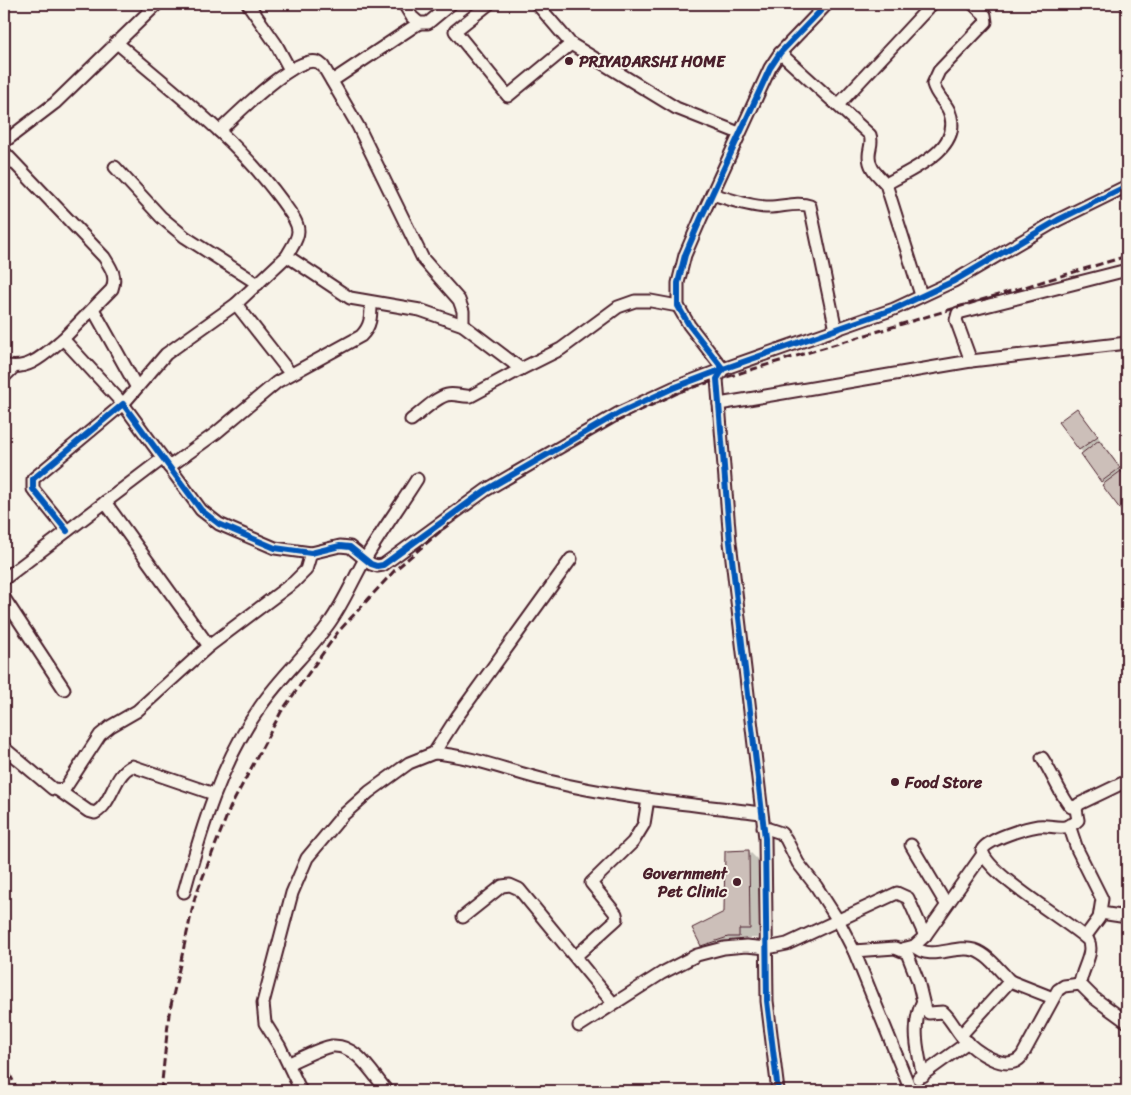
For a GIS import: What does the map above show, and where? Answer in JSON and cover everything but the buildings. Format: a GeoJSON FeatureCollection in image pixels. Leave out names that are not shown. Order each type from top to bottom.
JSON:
{"type":"FeatureCollection","features":[{"type":"Feature","properties":{"kind":"street"},"geometry":{"type":"LineString","coordinates":[[4,142],[55,104],[116,42],[157,4]]}},
{"type":"Feature","properties":{"kind":"street"},"geometry":{"type":"LineString","coordinates":[[248,4],[276,44],[290,70]]}},
{"type":"Feature","properties":{"kind":"street"},"geometry":{"type":"LineString","coordinates":[[404,4],[412,17],[419,23]]}},
{"type":"Feature","properties":{"kind":"street"},"geometry":{"type":"LineString","coordinates":[[332,81],[419,23],[428,23],[450,4]]}},
{"type":"Feature","properties":{"kind":"street"},"geometry":{"type":"LineString","coordinates":[[489,4],[455,31],[508,96],[570,44]]}},
{"type":"Feature","properties":{"kind":"street"},"geometry":{"type":"LineString","coordinates":[[537,4],[570,44],[676,108],[739,133]]}},
{"type":"Feature","properties":{"kind":"street"},"geometry":{"type":"LineString","coordinates":[[723,368],[689,325],[678,306],[678,283],[685,255],[763,82],[780,53],[826,4]]}},
{"type":"Feature","properties":{"kind":"street"},"geometry":{"type":"LineString","coordinates":[[838,105],[932,4]]}},
{"type":"Feature","properties":{"kind":"street"},"geometry":{"type":"LineString","coordinates":[[886,184],[932,157],[948,139],[952,126],[949,112],[933,84],[939,71],[986,22],[985,16],[973,4]]}},
{"type":"Feature","properties":{"kind":"street"},"geometry":{"type":"LineString","coordinates":[[67,530],[33,489],[33,479],[123,404],[136,386],[166,354],[236,304],[258,284],[287,256],[296,241],[298,230],[295,221],[272,188],[219,131],[116,42]]}},
{"type":"Feature","properties":{"kind":"street"},"geometry":{"type":"LineString","coordinates":[[780,53],[870,135],[872,140],[869,156],[870,163],[873,171],[886,184],[921,295]]}},
{"type":"Feature","properties":{"kind":"street"},"geometry":{"type":"LineString","coordinates":[[219,131],[290,70],[308,62],[317,62],[323,66],[374,156],[423,259],[459,300],[463,311],[463,325]]}},
{"type":"Feature","properties":{"kind":"street"},"geometry":{"type":"LineString","coordinates":[[4,152],[104,257],[113,272],[115,282],[112,289],[63,339],[42,357],[28,364],[9,367],[4,377]]}},
{"type":"Feature","properties":{"kind":"street"},"geometry":{"type":"LineString","coordinates":[[115,167],[140,196],[179,232],[258,284]]}},
{"type":"Feature","properties":{"kind":"street"},"geometry":{"type":"LineString","coordinates":[[63,339],[123,404],[201,510],[219,524],[276,548],[311,553],[340,546],[350,547],[371,564],[377,566],[383,565],[486,490],[552,450],[620,413],[673,388],[723,368],[836,330],[894,308],[954,281],[1058,220],[1127,186]]}},
{"type":"Feature","properties":{"kind":"street"},"geometry":{"type":"LineString","coordinates":[[712,194],[745,204],[767,207],[803,204],[810,206],[836,330]]}},
{"type":"Feature","properties":{"kind":"street"},"geometry":{"type":"LineString","coordinates":[[287,256],[344,295],[371,303],[420,310],[463,325],[521,369]]}},
{"type":"Feature","properties":{"kind":"street"},"geometry":{"type":"LineString","coordinates":[[971,361],[956,320],[958,313],[1127,270]]}},
{"type":"Feature","properties":{"kind":"street"},"geometry":{"type":"LineString","coordinates":[[411,420],[443,396],[454,394],[465,397],[471,396],[561,349],[618,308],[635,301],[651,301],[678,306]]}},
{"type":"Feature","properties":{"kind":"street"},"geometry":{"type":"LineString","coordinates":[[4,579],[105,502],[216,433],[261,394],[290,373],[361,336],[368,329],[371,320],[371,303]]}},
{"type":"Feature","properties":{"kind":"street"},"geometry":{"type":"LineString","coordinates":[[236,304],[290,373]]}},
{"type":"Feature","properties":{"kind":"street"},"geometry":{"type":"LineString","coordinates":[[92,309],[136,386]]}},
{"type":"Feature","properties":{"kind":"street"},"geometry":{"type":"LineString","coordinates":[[719,404],[971,361],[1127,343]]}},
{"type":"Feature","properties":{"kind":"street"},"geometry":{"type":"LineString","coordinates":[[723,368],[717,379],[731,552],[763,827],[767,1002],[778,1091]]}},
{"type":"Feature","properties":{"kind":"street"},"geometry":{"type":"LineString","coordinates":[[184,892],[214,794],[240,740],[260,707],[280,681],[306,654],[330,621],[365,559],[417,479]]}},
{"type":"Feature","properties":{"kind":"street"},"geometry":{"type":"LineString","coordinates":[[105,502],[209,646]]}},
{"type":"Feature","properties":{"kind":"street"},"geometry":{"type":"LineString","coordinates":[[58,790],[67,786],[100,735],[144,706],[209,646],[294,582],[306,570],[311,553]]}},
{"type":"Feature","properties":{"kind":"street"},"geometry":{"type":"LineString","coordinates":[[434,753],[457,717],[571,559]]}},
{"type":"Feature","properties":{"kind":"street"},"geometry":{"type":"LineString","coordinates":[[4,598],[64,689]]}},
{"type":"Feature","properties":{"kind":"street"},"geometry":{"type":"LineString","coordinates":[[4,748],[53,789],[58,790],[88,811],[95,813],[104,805],[122,774],[132,766],[214,794]]}},
{"type":"Feature","properties":{"kind":"street"},"geometry":{"type":"LineString","coordinates":[[301,1091],[289,1064],[265,1023],[263,1003],[292,893],[307,858],[342,816],[369,792],[410,763],[434,753],[454,755],[550,782],[648,799],[761,813]]}},
{"type":"Feature","properties":{"kind":"street"},"geometry":{"type":"LineString","coordinates":[[1042,758],[1069,806],[1077,806],[1127,781]]}},
{"type":"Feature","properties":{"kind":"street"},"geometry":{"type":"LineString","coordinates":[[576,956],[617,919],[616,914],[591,883],[633,842],[644,824],[648,799]]}},
{"type":"Feature","properties":{"kind":"street"},"geometry":{"type":"LineString","coordinates":[[854,951],[902,949],[914,946],[925,936],[983,854],[984,846],[1004,836],[1037,826],[1054,829],[1069,825],[1078,820],[1077,806]]}},
{"type":"Feature","properties":{"kind":"street"},"geometry":{"type":"LineString","coordinates":[[1069,825],[1077,849],[1102,899],[1101,913],[1085,937]]}},
{"type":"Feature","properties":{"kind":"street"},"geometry":{"type":"LineString","coordinates":[[763,827],[781,833],[786,839],[798,863],[821,892],[839,922],[854,951],[909,1089],[964,1039],[1010,981]]}},
{"type":"Feature","properties":{"kind":"street"},"geometry":{"type":"LineString","coordinates":[[911,845],[946,904]]}},
{"type":"Feature","properties":{"kind":"street"},"geometry":{"type":"LineString","coordinates":[[983,854],[1008,881],[1085,937],[1091,946],[1080,984]]}},
{"type":"Feature","properties":{"kind":"street"},"geometry":{"type":"LineString","coordinates":[[463,917],[494,890],[510,885],[519,889],[532,902],[612,1002]]}},
{"type":"Feature","properties":{"kind":"street"},"geometry":{"type":"LineString","coordinates":[[579,1026],[612,1002],[662,973],[698,956],[724,948],[746,946],[767,948],[808,936],[901,893],[908,898],[925,936]]}},
{"type":"Feature","properties":{"kind":"street"},"geometry":{"type":"LineString","coordinates":[[1101,913],[1127,917]]}},
{"type":"Feature","properties":{"kind":"street"},"geometry":{"type":"LineString","coordinates":[[914,946],[923,953],[974,950],[990,960],[1010,981],[1053,998]]}},
{"type":"Feature","properties":{"kind":"street"},"geometry":{"type":"LineString","coordinates":[[902,949],[911,959],[922,1003],[929,1013],[939,1011],[946,1015],[964,1039],[984,1054],[1012,1064],[1018,1061],[1053,998],[1064,986],[1080,984]]}},
{"type":"Feature","properties":{"kind":"street"},"geometry":{"type":"LineString","coordinates":[[1080,984],[1094,998],[1127,1022]]}},
{"type":"Feature","properties":{"kind":"street"},"geometry":{"type":"LineString","coordinates":[[922,1003],[918,1016],[917,1045],[923,1076]]}},
{"type":"Feature","properties":{"kind":"street"},"geometry":{"type":"LineString","coordinates":[[289,1064],[331,1046],[342,1047],[360,1058],[387,1091]]}},
{"type":"Feature","properties":{"kind":"railway"},"geometry":{"type":"LineString","coordinates":[[161,1091],[169,1014],[195,897],[230,808],[281,712],[338,632],[395,570],[491,488],[609,425],[684,390],[1127,256]]}},
{"type":"Feature","properties":{"kind":"railway"},"geometry":{"type":"LineString","coordinates":[[4,1063],[18,1091]]}},
{"type":"Feature","properties":{"kind":"cycle path"},"geometry":{"type":"LineString","coordinates":[[778,1091],[767,1001],[765,838],[730,542],[717,379],[723,369],[689,325],[678,306],[678,283],[685,255],[770,68],[780,53],[827,4]]}},
{"type":"Feature","properties":{"kind":"cycle path"},"geometry":{"type":"LineString","coordinates":[[67,531],[33,489],[33,479],[123,404],[201,510],[219,524],[275,548],[311,553],[340,546],[350,547],[371,564],[383,565],[486,490],[619,413],[673,388],[723,369],[894,309],[954,281],[1058,220],[1127,186]]}},
{"type":"Feature","properties":{"kind":"place","name":"PRIYADARSHI HOME"},"geometry":{"type":"Point","coordinates":[569,61]}},
{"type":"Feature","properties":{"kind":"place","name":"Food Store"},"geometry":{"type":"Point","coordinates":[895,782]}},
{"type":"Feature","properties":{"kind":"place","name":"Government Pet Clinic"},"geometry":{"type":"Point","coordinates":[737,882]}}]}
